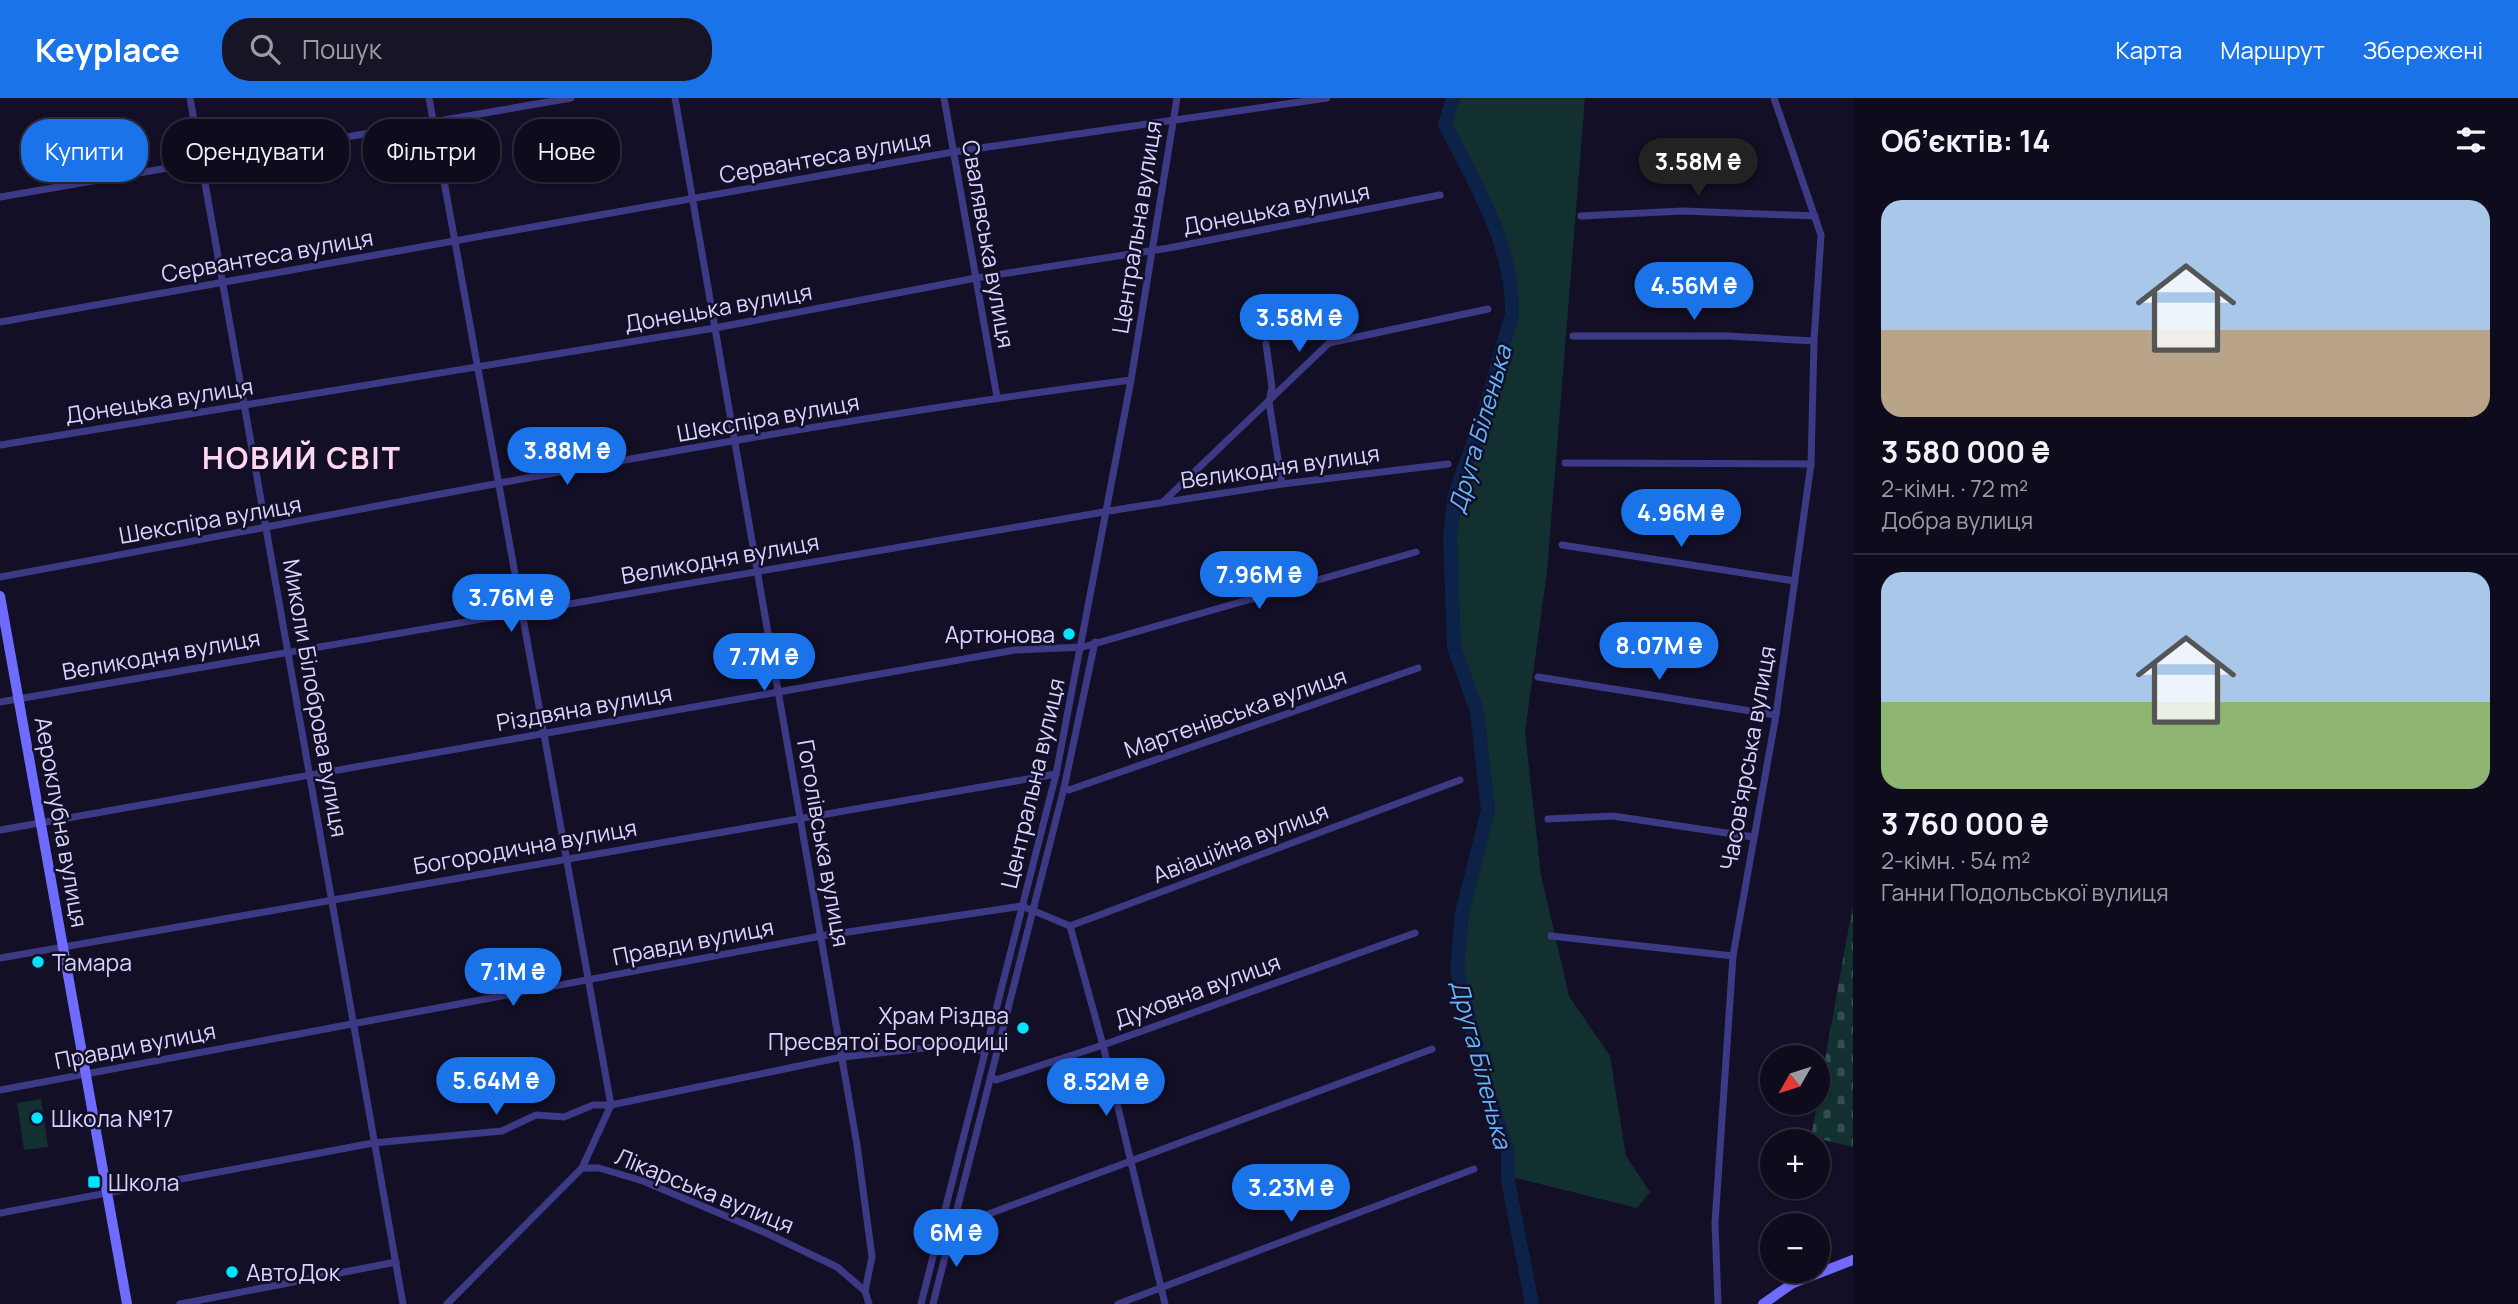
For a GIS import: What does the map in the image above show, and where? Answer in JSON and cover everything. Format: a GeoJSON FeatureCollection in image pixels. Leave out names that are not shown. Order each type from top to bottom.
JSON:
{"type":"FeatureCollection","features":[{"type":"Feature","properties":{"kind":"street","name":"Миколи Білоброва вулиця"},"geometry":{"type":"LineString","coordinates":[[190,98],[194,119]]}},
{"type":"Feature","properties":{"kind":"street"},"geometry":{"type":"LineString","coordinates":[[429,98],[433,119]]}},
{"type":"Feature","properties":{"kind":"street"},"geometry":{"type":"LineString","coordinates":[[451,119],[571,98]]}},
{"type":"Feature","properties":{"kind":"street","name":"Гоголівська вулиця"},"geometry":{"type":"LineString","coordinates":[[675,98],[842,1057],[872,1257],[865,1291],[869,1304]]}},
{"type":"Feature","properties":{"kind":"street","name":"Свалявська вулиця"},"geometry":{"type":"LineString","coordinates":[[944,98],[997,397]]}},
{"type":"Feature","properties":{"kind":"street","name":"Центральна вулиця"},"geometry":{"type":"LineString","coordinates":[[921,1304],[1056,774],[1083,647],[1131,380],[1177,98]]}},
{"type":"Feature","properties":{"kind":"street","name":"Сервантеса вулиця"},"geometry":{"type":"LineString","coordinates":[[0,322],[953,152],[1327,98]]}},
{"type":"Feature","properties":{"kind":"street","name":"Часов'ярська вулиця"},"geometry":{"type":"LineString","coordinates":[[1718,1304],[1715,1223],[1733,956],[1776,715],[1811,464],[1814,341],[1821,235],[1774,98]]}},
{"type":"Feature","properties":{"kind":"street"},"geometry":{"type":"LineString","coordinates":[[0,197],[162,167]]}},
{"type":"Feature","properties":{"kind":"street","name":"Миколи Білоброва вулиця"},"geometry":{"type":"LineString","coordinates":[[205,182],[403,1304]]}},
{"type":"Feature","properties":{"kind":"street"},"geometry":{"type":"LineString","coordinates":[[444,182],[611,1105],[583,1168]]}},
{"type":"Feature","properties":{"kind":"street","name":"Донецька вулиця"},"geometry":{"type":"LineString","coordinates":[[0,445],[715,328],[976,278],[1153,250],[1440,195]]}},
{"type":"Feature","properties":{"kind":"street"},"geometry":{"type":"LineString","coordinates":[[1581,216],[1683,211],[1815,216]]}},
{"type":"Feature","properties":{"kind":"street"},"geometry":{"type":"LineString","coordinates":[[1163,502],[1329,343],[1488,309]]}},
{"type":"Feature","properties":{"kind":"street"},"geometry":{"type":"LineString","coordinates":[[1573,336],[1814,341]]}},
{"type":"Feature","properties":{"kind":"street"},"geometry":{"type":"LineString","coordinates":[[1266,344],[1272,387],[1269,402],[1282,484]]}},
{"type":"Feature","properties":{"kind":"street","name":"Шекспіра вулиця"},"geometry":{"type":"LineString","coordinates":[[0,577],[735,442],[997,397],[1131,380]]}},
{"type":"Feature","properties":{"kind":"street"},"geometry":{"type":"LineString","coordinates":[[1565,463],[1811,464]]}},
{"type":"Feature","properties":{"kind":"street","name":"Великодня вулиця"},"geometry":{"type":"LineString","coordinates":[[0,702],[1163,502],[1282,484],[1448,464]]}},
{"type":"Feature","properties":{"kind":"street"},"geometry":{"type":"LineString","coordinates":[[1562,545],[1796,581]]}},
{"type":"Feature","properties":{"kind":"street","name":"Різдвяна вулиця"},"geometry":{"type":"LineString","coordinates":[[0,830],[1015,649],[1083,647],[1416,552]]}},
{"type":"Feature","properties":{"kind":"street","name":"Аероклубна вулиця"},"geometry":{"type":"LineString","coordinates":[[0,596],[127,1304]]}},
{"type":"Feature","properties":{"kind":"street","name":"Центральна вулиця"},"geometry":{"type":"LineString","coordinates":[[933,1304],[1065,788],[1095,642]]}},
{"type":"Feature","properties":{"kind":"street","name":"Мартенівська вулиця"},"geometry":{"type":"LineString","coordinates":[[1065,788],[1069,790],[1418,668]]}},
{"type":"Feature","properties":{"kind":"street"},"geometry":{"type":"LineString","coordinates":[[1538,677],[1776,715]]}},
{"type":"Feature","properties":{"kind":"street","name":"Богородична вулиця"},"geometry":{"type":"LineString","coordinates":[[0,958],[1056,774]]}},
{"type":"Feature","properties":{"kind":"street","name":"Авіаційна вулиця"},"geometry":{"type":"LineString","coordinates":[[1070,926],[1460,780]]}},
{"type":"Feature","properties":{"kind":"street"},"geometry":{"type":"LineString","coordinates":[[1548,819],[1613,817],[1753,837]]}},
{"type":"Feature","properties":{"kind":"street"},"geometry":{"type":"LineString","coordinates":[[1023,906],[1034,913],[1070,926],[1103,1045],[1165,1304]]}},
{"type":"Feature","properties":{"kind":"street","name":"Правди вулиця"},"geometry":{"type":"LineString","coordinates":[[0,1090],[821,936],[1023,906]]}},
{"type":"Feature","properties":{"kind":"street","name":"Духовна вулиця"},"geometry":{"type":"LineString","coordinates":[[991,1076],[996,1080],[1103,1045],[1415,933]]}},
{"type":"Feature","properties":{"kind":"street"},"geometry":{"type":"LineString","coordinates":[[1551,936],[1733,956]]}},
{"type":"Feature","properties":{"kind":"street"},"geometry":{"type":"LineString","coordinates":[[0,1213],[375,1143],[502,1131],[536,1115],[564,1117],[593,1104],[611,1105],[842,1057],[962,1044],[984,1052]]}},
{"type":"Feature","properties":{"kind":"street"},"geometry":{"type":"LineString","coordinates":[[951,1228],[1132,1163],[1432,1049]]}},
{"type":"Feature","properties":{"kind":"street","name":"Лікарська вулиця"},"geometry":{"type":"LineString","coordinates":[[447,1304],[583,1168],[600,1168],[643,1181],[766,1233],[837,1267],[865,1291]]}},
{"type":"Feature","properties":{"kind":"street"},"geometry":{"type":"LineString","coordinates":[[1118,1304],[1474,1168]]}},
{"type":"Feature","properties":{"kind":"street"},"geometry":{"type":"LineString","coordinates":[[1763,1304],[1793,1283],[1853,1260]]}},
{"type":"Feature","properties":{"kind":"street"},"geometry":{"type":"LineString","coordinates":[[180,1304],[396,1262]]}},
{"type":"Feature","properties":{"kind":"green space"},"geometry":{"type":"Polygon","coordinates":[[[1453,98],[1585,98],[1547,572],[1525,732],[1541,875],[1569,996],[1610,1056],[1626,1156],[1650,1192],[1637,1208],[1508,1176],[1508,1152],[1486,1085],[1457,970],[1462,913],[1488,810],[1477,711],[1454,648],[1450,537],[1455,494],[1482,420],[1512,314],[1511,288],[1499,239],[1480,192],[1445,124],[1453,98]]]}},
{"type":"Feature","properties":{"kind":"green space"},"geometry":{"type":"Polygon","coordinates":[[[1853,904],[1853,1147],[1830,1142],[1830,1129],[1812,1129],[1815,1115],[1830,1115],[1830,1045],[1828,1045],[1853,904]]]}},
{"type":"Feature","properties":{"kind":"green space"},"geometry":{"type":"Polygon","coordinates":[[[41,1099],[48,1147],[24,1150],[17,1103],[41,1099]]]}},
{"type":"Feature","properties":{"kind":"waterway","name":"Друга Біленька"},"geometry":{"type":"LineString","coordinates":[[1453,98],[1445,124],[1480,192],[1499,239],[1511,288],[1512,314],[1482,420],[1455,494],[1450,537],[1454,648],[1477,711],[1488,810],[1462,913],[1457,970],[1486,1085],[1508,1152],[1508,1181],[1532,1304]]}},
{"type":"Feature","properties":{"kind":"place","name":"Артюнова"},"geometry":{"type":"Point","coordinates":[1069,634]}},
{"type":"Feature","properties":{"kind":"place","name":"Тамара"},"geometry":{"type":"Point","coordinates":[38,962]}},
{"type":"Feature","properties":{"kind":"place","name":"Храм Різдва Пресвятої Богородиці"},"geometry":{"type":"Point","coordinates":[1023,1028]}},
{"type":"Feature","properties":{"kind":"place","name":"Школа №17"},"geometry":{"type":"Point","coordinates":[37,1118]}},
{"type":"Feature","properties":{"kind":"place","name":"Школа"},"geometry":{"type":"Point","coordinates":[94,1182]}},
{"type":"Feature","properties":{"kind":"place","name":"АвтоДок"},"geometry":{"type":"Point","coordinates":[232,1272]}},
{"type":"Feature","properties":{"kind":"district","name":"НОВИЙ СВІТ"},"geometry":{"type":"Point","coordinates":[302,457]}}]}
